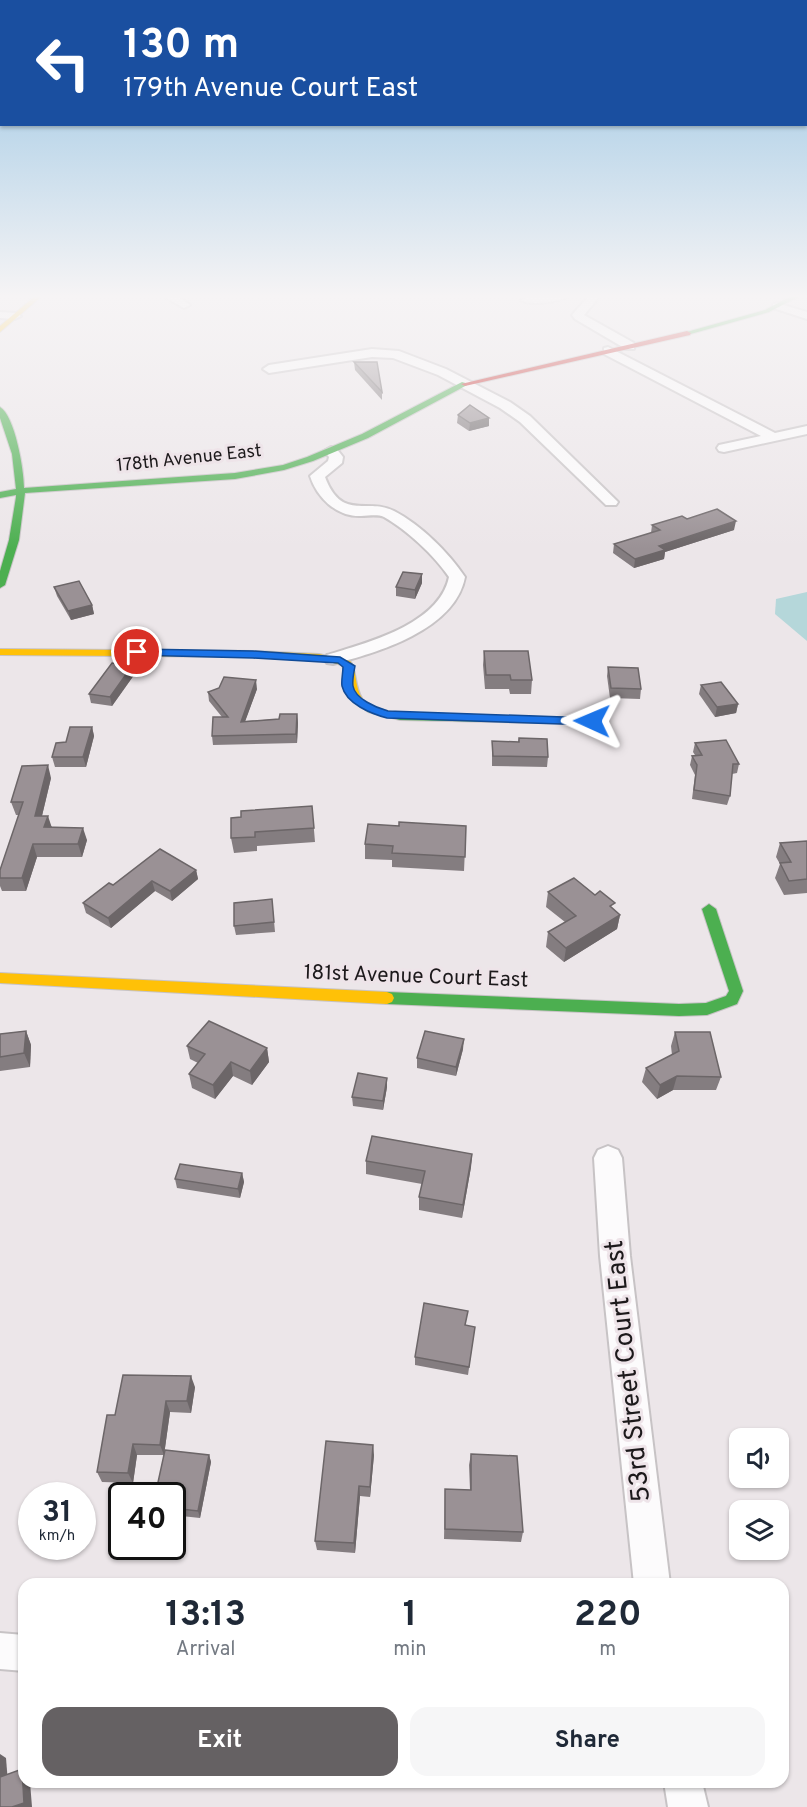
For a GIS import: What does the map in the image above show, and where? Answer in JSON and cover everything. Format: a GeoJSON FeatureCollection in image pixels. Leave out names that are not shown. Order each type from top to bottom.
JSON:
{"type":"FeatureCollection","features":[{"type":"Feature","properties":{"kind":"street"},"geometry":{"type":"LineString","coordinates":[[458,380],[505,405],[525,419],[611,502]]}},
{"type":"Feature","properties":{"kind":"street","name":"178th Avenue East"},"geometry":{"type":"LineString","coordinates":[[0,495],[22,491],[235,476],[284,467],[331,451],[465,384],[481,380]]}},
{"type":"Feature","properties":{"kind":"street"},"geometry":{"type":"LineString","coordinates":[[661,380],[773,437]]}},
{"type":"Feature","properties":{"kind":"street"},"geometry":{"type":"LineString","coordinates":[[0,409],[19,455],[22,491],[20,519],[0,585]]}},
{"type":"Feature","properties":{"kind":"street"},"geometry":{"type":"LineString","coordinates":[[724,448],[807,430]]}},
{"type":"Feature","properties":{"kind":"street"},"geometry":{"type":"LineString","coordinates":[[331,451],[336,457],[335,463],[317,476],[332,500],[346,510],[382,512],[389,515],[433,549],[457,578],[451,594],[427,621],[415,630],[333,659]]}},
{"type":"Feature","properties":{"kind":"street"},"geometry":{"type":"LineString","coordinates":[[0,506],[20,519]]}},
{"type":"Feature","properties":{"kind":"street"},"geometry":{"type":"LineString","coordinates":[[0,652],[243,654],[333,659],[349,666],[348,687],[352,694],[360,702],[378,712],[408,717],[592,721]]}},
{"type":"Feature","properties":{"kind":"street","name":"181st Avenue Court East"},"geometry":{"type":"LineString","coordinates":[[0,978],[211,990],[679,1010],[706,1009],[732,1000],[735,991],[709,909]]}},
{"type":"Feature","properties":{"kind":"street","name":"53rd Street Court East"},"geometry":{"type":"LineString","coordinates":[[608,1158],[615,1256],[651,1578]]}},
{"type":"Feature","properties":{"kind":"street"},"geometry":{"type":"LineString","coordinates":[[0,1651],[18,1652]]}},
{"type":"Feature","properties":{"kind":"street"},"geometry":{"type":"LineString","coordinates":[[684,1788],[688,1807]]}},
{"type":"Feature","properties":{"kind":"water"},"geometry":{"type":"Polygon","coordinates":[[[807,592],[807,641],[775,614],[776,599],[807,592]]]}},
{"type":"Feature","properties":{"kind":"building"},"geometry":{"type":"Polygon","coordinates":[[[371,380],[380,380],[382,392],[371,380]]]}},
{"type":"Feature","properties":{"kind":"building"},"geometry":{"type":"Polygon","coordinates":[[[470,405],[489,418],[470,423],[458,415],[470,405]]]}},
{"type":"Feature","properties":{"kind":"building"},"geometry":{"type":"Polygon","coordinates":[[[717,509],[736,521],[659,546],[665,550],[635,559],[614,544],[660,530],[652,525],[682,516],[687,519],[717,509]]]}},
{"type":"Feature","properties":{"kind":"building"},"geometry":{"type":"Polygon","coordinates":[[[403,572],[422,574],[415,590],[396,587],[403,572]]]}},
{"type":"Feature","properties":{"kind":"building"},"geometry":{"type":"Polygon","coordinates":[[[79,581],[92,605],[68,611],[54,587],[79,581]]]}},
{"type":"Feature","properties":{"kind":"building"},"geometry":{"type":"Polygon","coordinates":[[[484,651],[528,651],[532,680],[511,680],[510,675],[486,675],[484,651]]]}},
{"type":"Feature","properties":{"kind":"building"},"geometry":{"type":"Polygon","coordinates":[[[112,663],[132,666],[110,697],[89,694],[112,663]]]}},
{"type":"Feature","properties":{"kind":"building"},"geometry":{"type":"Polygon","coordinates":[[[608,667],[638,668],[641,689],[611,688],[608,667]]]}},
{"type":"Feature","properties":{"kind":"building"},"geometry":{"type":"Polygon","coordinates":[[[224,677],[256,680],[241,722],[279,719],[280,714],[297,714],[296,734],[212,736],[213,717],[228,717],[208,692],[219,688],[224,677]]]}},
{"type":"Feature","properties":{"kind":"building"},"geometry":{"type":"Polygon","coordinates":[[[721,682],[738,704],[717,707],[701,685],[721,682]]]}},
{"type":"Feature","properties":{"kind":"building"},"geometry":{"type":"Polygon","coordinates":[[[70,727],[92,727],[83,757],[52,757],[56,743],[66,742],[70,727]]]}},
{"type":"Feature","properties":{"kind":"building"},"geometry":{"type":"Polygon","coordinates":[[[519,738],[547,739],[548,757],[493,756],[492,741],[519,742],[519,738]]]}},
{"type":"Feature","properties":{"kind":"building"},"geometry":{"type":"Polygon","coordinates":[[[726,740],[739,764],[733,764],[730,796],[694,790],[697,765],[692,756],[702,755],[695,743],[726,740]]]}},
{"type":"Feature","properties":{"kind":"building"},"geometry":{"type":"Polygon","coordinates":[[[48,765],[35,816],[48,816],[44,827],[83,828],[78,844],[33,844],[22,878],[0,878],[0,870],[23,802],[11,802],[22,766],[48,765]]]}},
{"type":"Feature","properties":{"kind":"building"},"geometry":{"type":"Polygon","coordinates":[[[312,806],[314,828],[255,832],[255,837],[231,838],[231,818],[241,817],[241,811],[312,806]]]}},
{"type":"Feature","properties":{"kind":"building"},"geometry":{"type":"Polygon","coordinates":[[[399,822],[466,826],[465,857],[392,853],[393,846],[365,844],[368,824],[399,826],[399,822]]]}},
{"type":"Feature","properties":{"kind":"building"},"geometry":{"type":"Polygon","coordinates":[[[807,841],[807,879],[789,881],[780,863],[791,862],[780,843],[807,841]]]}},
{"type":"Feature","properties":{"kind":"building"},"geometry":{"type":"Polygon","coordinates":[[[160,849],[196,870],[170,891],[152,881],[108,918],[83,903],[109,883],[113,885],[160,849]]]}},
{"type":"Feature","properties":{"kind":"building"},"geometry":{"type":"Polygon","coordinates":[[[574,878],[595,895],[600,891],[615,903],[610,906],[620,915],[566,948],[548,932],[576,916],[548,892],[574,878]]]}},
{"type":"Feature","properties":{"kind":"building"},"geometry":{"type":"Polygon","coordinates":[[[272,899],[274,922],[234,926],[234,903],[272,899]]]}},
{"type":"Feature","properties":{"kind":"building"},"geometry":{"type":"Polygon","coordinates":[[[209,1021],[267,1048],[250,1071],[231,1062],[213,1085],[189,1074],[205,1054],[187,1046],[209,1021]]]}},
{"type":"Feature","properties":{"kind":"building"},"geometry":{"type":"Polygon","coordinates":[[[26,1031],[24,1053],[0,1057],[0,1034],[26,1031]]]}},
{"type":"Feature","properties":{"kind":"building"},"geometry":{"type":"Polygon","coordinates":[[[425,1031],[464,1039],[456,1067],[417,1058],[425,1031]]]}},
{"type":"Feature","properties":{"kind":"building"},"geometry":{"type":"Polygon","coordinates":[[[675,1032],[710,1032],[721,1077],[677,1076],[660,1085],[646,1068],[679,1051],[675,1032]]]}},
{"type":"Feature","properties":{"kind":"building"},"geometry":{"type":"Polygon","coordinates":[[[358,1073],[387,1078],[383,1101],[352,1097],[358,1073]]]}},
{"type":"Feature","properties":{"kind":"building"},"geometry":{"type":"Polygon","coordinates":[[[372,1136],[472,1154],[463,1205],[419,1197],[425,1171],[366,1161],[372,1136]]]}},
{"type":"Feature","properties":{"kind":"building"},"geometry":{"type":"Polygon","coordinates":[[[180,1164],[242,1173],[238,1189],[175,1179],[180,1164]]]}},
{"type":"Feature","properties":{"kind":"building"},"geometry":{"type":"Polygon","coordinates":[[[424,1303],[468,1311],[465,1325],[475,1327],[469,1367],[415,1357],[424,1303]]]}},
{"type":"Feature","properties":{"kind":"building"},"geometry":{"type":"Polygon","coordinates":[[[123,1375],[191,1376],[187,1401],[166,1401],[160,1445],[133,1444],[128,1473],[97,1472],[107,1415],[115,1415],[123,1375]]]}},
{"type":"Feature","properties":{"kind":"building"},"geometry":{"type":"Polygon","coordinates":[[[326,1441],[373,1445],[370,1487],[359,1486],[354,1543],[315,1541],[326,1441]]]}},
{"type":"Feature","properties":{"kind":"building"},"geometry":{"type":"Polygon","coordinates":[[[165,1450],[209,1455],[198,1511],[186,1510],[186,1482],[158,1482],[165,1450]]]}},
{"type":"Feature","properties":{"kind":"building"},"geometry":{"type":"Polygon","coordinates":[[[471,1454],[517,1456],[523,1532],[445,1529],[445,1489],[471,1490],[471,1454]]]}},
{"type":"Feature","properties":{"kind":"building"},"geometry":{"type":"Polygon","coordinates":[[[18,1770],[18,1788],[23,1788],[24,1803],[12,1807],[0,1807],[0,1777],[18,1770]]]}},
{"type":"Feature","properties":{"kind":"traffic: fast"},"geometry":{"type":"LineString","coordinates":[[0,495],[22,491],[235,476],[284,467],[310,459],[365,436],[465,384]]}},
{"type":"Feature","properties":{"kind":"traffic: fast"},"geometry":{"type":"LineString","coordinates":[[0,409],[10,432],[20,475],[18,518],[14,540],[0,585]]}},
{"type":"Feature","properties":{"kind":"traffic: fast"},"geometry":{"type":"LineString","coordinates":[[356,698],[372,710],[400,717],[592,721]]}},
{"type":"Feature","properties":{"kind":"traffic: fast"},"geometry":{"type":"LineString","coordinates":[[387,998],[679,1010],[707,1009],[732,1000],[736,991],[709,909]]}},
{"type":"Feature","properties":{"kind":"traffic: slow"},"geometry":{"type":"LineString","coordinates":[[0,652],[253,654],[319,657],[346,663],[349,666],[350,687],[356,698]]}},
{"type":"Feature","properties":{"kind":"traffic: slow"},"geometry":{"type":"LineString","coordinates":[[0,978],[387,998]]}},
{"type":"Feature","properties":{"kind":"traffic: jam"},"geometry":{"type":"LineString","coordinates":[[465,384],[481,380]]}},
{"type":"Feature","properties":{"kind":"route"},"geometry":{"type":"LineString","coordinates":[[137,652],[253,654],[340,660],[349,666],[348,687],[352,694],[371,710],[387,714],[408,717],[592,721]]}}]}
